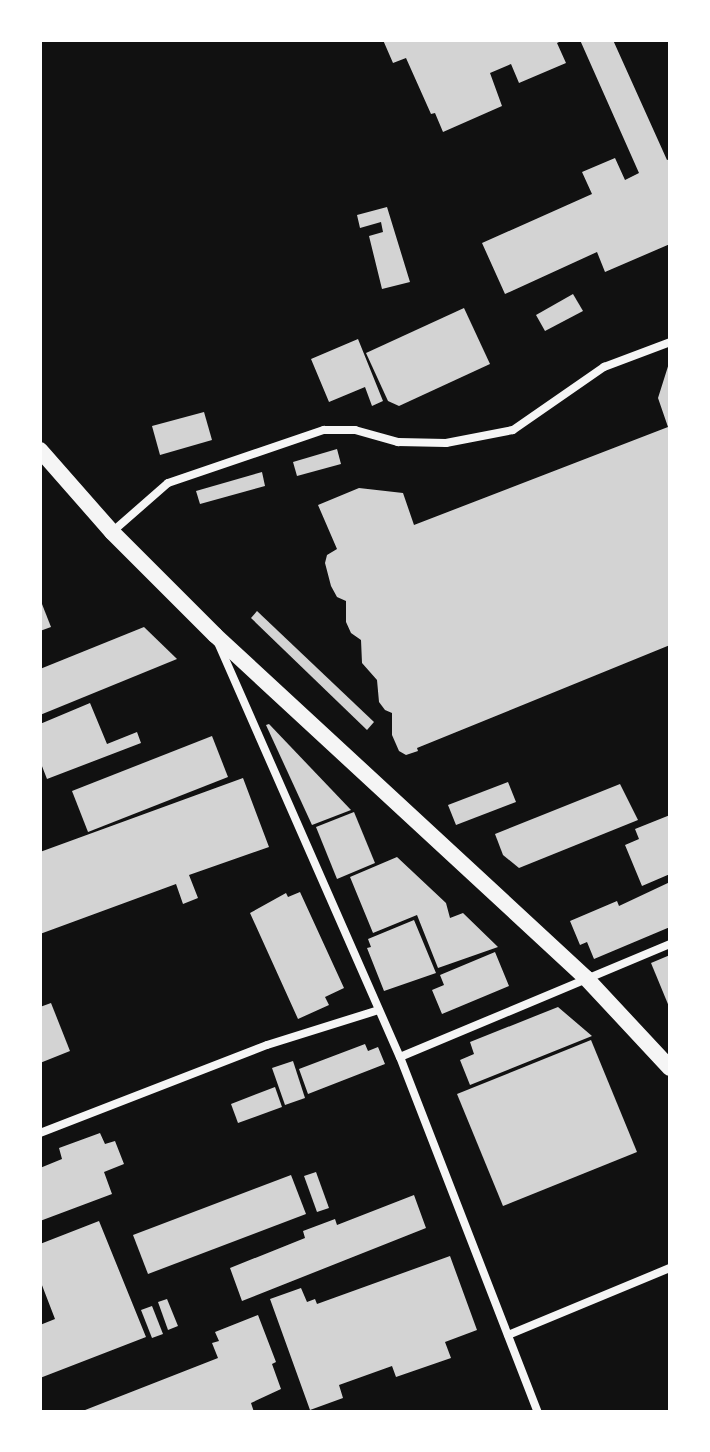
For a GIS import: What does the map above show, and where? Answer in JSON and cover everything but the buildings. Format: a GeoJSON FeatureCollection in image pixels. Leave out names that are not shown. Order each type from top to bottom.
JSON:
{"type":"FeatureCollection","features":[{"type":"Feature","properties":{"kind":"main road"},"geometry":{"type":"LineString","coordinates":[[40,450],[112,532],[215,635],[586,978],[670,1068]]}},
{"type":"Feature","properties":{"kind":"street"},"geometry":{"type":"LineString","coordinates":[[112,532],[168,483],[324,430],[355,430],[398,442],[446,443],[513,430],[604,367],[670,342]]}},
{"type":"Feature","properties":{"kind":"street"},"geometry":{"type":"LineString","coordinates":[[215,635],[400,1057],[538,1412]]}},
{"type":"Feature","properties":{"kind":"street"},"geometry":{"type":"LineString","coordinates":[[400,1057],[670,944]]}},
{"type":"Feature","properties":{"kind":"street"},"geometry":{"type":"LineString","coordinates":[[40,1133],[267,1045],[379,1010]]}},
{"type":"Feature","properties":{"kind":"street"},"geometry":{"type":"LineString","coordinates":[[508,1335],[670,1268]]}}]}
